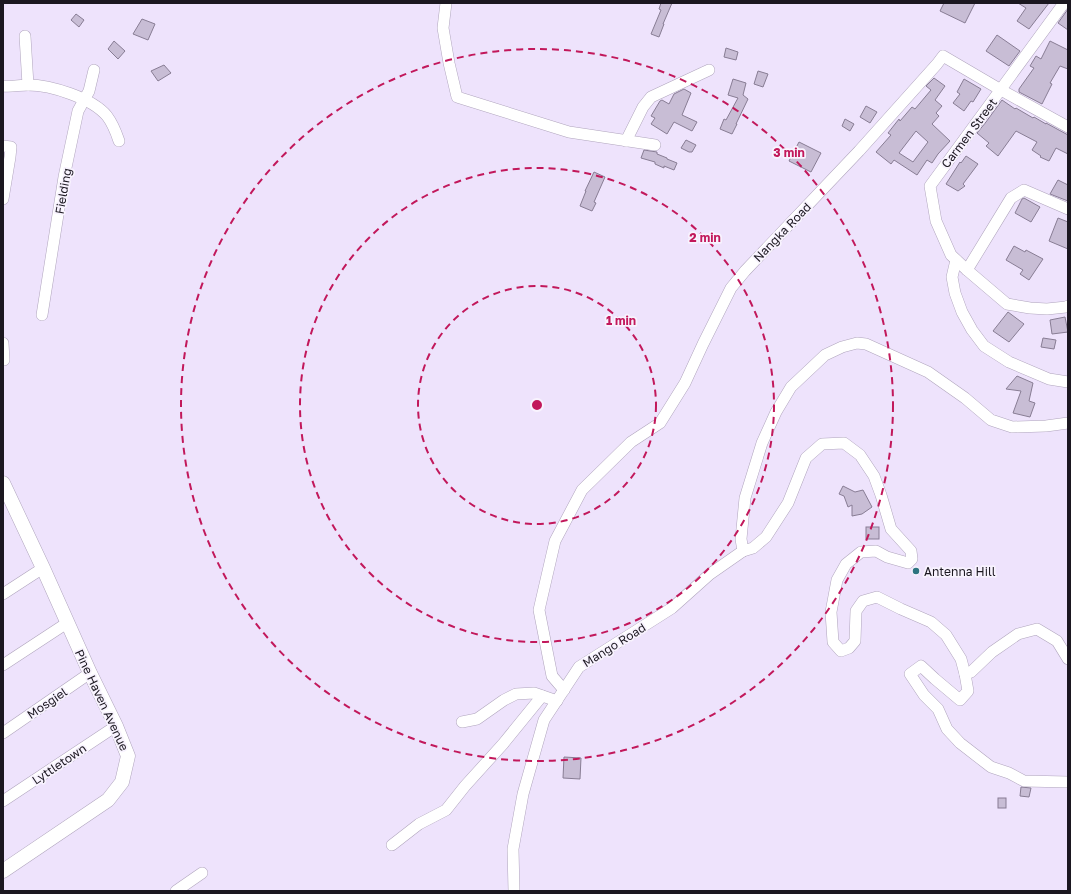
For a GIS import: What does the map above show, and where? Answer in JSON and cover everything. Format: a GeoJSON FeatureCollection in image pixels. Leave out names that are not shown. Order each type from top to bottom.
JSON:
{"type":"FeatureCollection","features":[{"type":"Feature","properties":{"kind":"street"},"geometry":{"type":"LineString","coordinates":[[446,3],[443,28],[457,97],[569,132],[655,145]]}},
{"type":"Feature","properties":{"kind":"street","name":"Carmen Street"},"geometry":{"type":"LineString","coordinates":[[1064,3],[930,186],[936,221],[951,255],[967,270],[1007,304],[1047,309],[1068,306]]}},
{"type":"Feature","properties":{"kind":"street"},"geometry":{"type":"LineString","coordinates":[[25,36],[28,85]]}},
{"type":"Feature","properties":{"kind":"street","name":"Nangka Road"},"geometry":{"type":"LineString","coordinates":[[564,690],[552,676],[540,610],[555,541],[582,490],[631,442],[660,422],[685,383],[731,288],[745,271],[859,151],[943,56],[1001,90]]}},
{"type":"Feature","properties":{"kind":"street","name":"Fielding"},"geometry":{"type":"LineString","coordinates":[[42,315],[64,177],[78,111],[89,91],[94,70]]}},
{"type":"Feature","properties":{"kind":"street"},"geometry":{"type":"LineString","coordinates":[[626,141],[643,107],[651,98],[709,70]]}},
{"type":"Feature","properties":{"kind":"street"},"geometry":{"type":"LineString","coordinates":[[3,86],[28,85],[54,88],[97,106],[115,127],[119,141]]}},
{"type":"Feature","properties":{"kind":"street"},"geometry":{"type":"LineString","coordinates":[[1001,90],[1067,123]]}},
{"type":"Feature","properties":{"kind":"street"},"geometry":{"type":"LineString","coordinates":[[3,146],[11,147],[3,200]]}},
{"type":"Feature","properties":{"kind":"street"},"geometry":{"type":"LineString","coordinates":[[967,270],[1012,198],[1024,190],[1068,209]]}},
{"type":"Feature","properties":{"kind":"street"},"geometry":{"type":"LineString","coordinates":[[956,260],[952,277],[955,292],[962,312],[972,330],[984,346],[1009,362],[1049,379],[1068,382]]}},
{"type":"Feature","properties":{"kind":"street"},"geometry":{"type":"LineString","coordinates":[[3,343],[4,360]]}},
{"type":"Feature","properties":{"kind":"street"},"geometry":{"type":"LineString","coordinates":[[743,551],[741,539],[745,498],[762,443],[776,412],[791,386],[825,355],[842,347],[857,343],[866,344],[928,372],[965,398],[991,420],[1012,427],[1046,426],[1068,423]]}},
{"type":"Feature","properties":{"kind":"street","name":"Mango Road"},"geometry":{"type":"LineString","coordinates":[[514,891],[513,849],[523,794],[544,720],[579,667],[672,608],[710,574],[743,551],[753,548],[766,537],[788,503],[806,458],[822,444],[844,443],[860,455],[874,476],[892,529],[911,551],[912,559],[908,563],[887,557],[876,551],[861,552],[846,564],[836,580],[831,612],[833,642],[841,651],[849,648],[855,641],[856,611],[863,601],[877,596],[901,609],[931,622],[946,635],[961,660],[965,674]]}},
{"type":"Feature","properties":{"kind":"street","name":"Pine Haven Avenue"},"geometry":{"type":"LineString","coordinates":[[3,483],[90,673],[116,726],[128,756],[122,782],[108,800],[3,871]]}},
{"type":"Feature","properties":{"kind":"street"},"geometry":{"type":"LineString","coordinates":[[3,594],[43,568]]}},
{"type":"Feature","properties":{"kind":"street"},"geometry":{"type":"LineString","coordinates":[[3,665],[67,622]]}},
{"type":"Feature","properties":{"kind":"street"},"geometry":{"type":"LineString","coordinates":[[1068,659],[1057,641],[1036,629],[1018,634],[992,652],[971,672],[965,674],[968,691],[960,700],[921,666],[910,674],[924,695],[938,709],[947,729],[960,743],[991,767],[1009,773],[1024,781],[1068,782]]}},
{"type":"Feature","properties":{"kind":"street","name":"Mosgiel"},"geometry":{"type":"LineString","coordinates":[[3,733],[90,673]]}},
{"type":"Feature","properties":{"kind":"street"},"geometry":{"type":"LineString","coordinates":[[462,722],[477,718],[516,694],[534,693],[557,701]]}},
{"type":"Feature","properties":{"kind":"street"},"geometry":{"type":"LineString","coordinates":[[392,845],[419,824],[446,810],[542,696]]}},
{"type":"Feature","properties":{"kind":"street","name":"Lyttletown"},"geometry":{"type":"LineString","coordinates":[[3,801],[116,726]]}},
{"type":"Feature","properties":{"kind":"street"},"geometry":{"type":"LineString","coordinates":[[176,891],[202,873]]}},
{"type":"Feature","properties":{"kind":"building"},"geometry":{"type":"Polygon","coordinates":[[[661,3],[672,3],[659,37],[651,34],[661,10],[659,9],[661,3]]]}},
{"type":"Feature","properties":{"kind":"building"},"geometry":{"type":"Polygon","coordinates":[[[944,3],[975,3],[965,23],[940,11],[944,3]]]}},
{"type":"Feature","properties":{"kind":"building"},"geometry":{"type":"Polygon","coordinates":[[[1018,3],[1049,3],[1029,29],[1017,21],[1026,8],[1018,3]]]}},
{"type":"Feature","properties":{"kind":"building"},"geometry":{"type":"Polygon","coordinates":[[[1068,9],[1068,30],[1058,23],[1068,9]]]}},
{"type":"Feature","properties":{"kind":"building"},"geometry":{"type":"Polygon","coordinates":[[[76,14],[84,20],[79,27],[71,20],[76,14]]]}},
{"type":"Feature","properties":{"kind":"building"},"geometry":{"type":"Polygon","coordinates":[[[142,19],[155,24],[148,40],[133,34],[142,19]]]}},
{"type":"Feature","properties":{"kind":"building"},"geometry":{"type":"Polygon","coordinates":[[[997,35],[1020,51],[1009,66],[986,51],[997,35]]]}},
{"type":"Feature","properties":{"kind":"building"},"geometry":{"type":"Polygon","coordinates":[[[114,41],[125,51],[118,59],[108,49],[114,41]]]}},
{"type":"Feature","properties":{"kind":"building"},"geometry":{"type":"Polygon","coordinates":[[[1050,41],[1068,50],[1068,69],[1060,66],[1050,83],[1052,84],[1042,104],[1019,92],[1019,89],[1034,68],[1030,66],[1036,56],[1041,59],[1050,41]]]}},
{"type":"Feature","properties":{"kind":"building"},"geometry":{"type":"Polygon","coordinates":[[[726,48],[738,52],[736,60],[724,57],[726,48]]]}},
{"type":"Feature","properties":{"kind":"building"},"geometry":{"type":"Polygon","coordinates":[[[164,65],[171,73],[158,81],[151,71],[164,65]]]}},
{"type":"Feature","properties":{"kind":"building"},"geometry":{"type":"Polygon","coordinates":[[[758,71],[768,74],[763,87],[754,84],[758,71]]]}},
{"type":"Feature","properties":{"kind":"building"},"geometry":{"type":"Polygon","coordinates":[[[934,78],[945,86],[935,100],[942,106],[936,113],[939,116],[932,124],[950,141],[932,163],[927,160],[917,175],[894,160],[891,164],[876,152],[891,135],[888,133],[899,119],[900,121],[912,107],[915,109],[931,90],[926,86],[934,78]],[[916,131],[899,153],[913,162],[928,142],[916,131]]]}},
{"type":"Feature","properties":{"kind":"building"},"geometry":{"type":"Polygon","coordinates":[[[733,79],[746,83],[743,95],[748,99],[732,134],[720,129],[724,119],[726,120],[738,98],[728,95],[733,79]]]}},
{"type":"Feature","properties":{"kind":"building"},"geometry":{"type":"Polygon","coordinates":[[[964,79],[981,89],[973,102],[971,101],[964,111],[953,103],[960,94],[957,92],[964,79]]]}},
{"type":"Feature","properties":{"kind":"building"},"geometry":{"type":"Polygon","coordinates":[[[684,89],[691,93],[682,115],[697,122],[692,131],[674,122],[667,134],[651,124],[655,118],[651,116],[660,101],[662,100],[669,104],[674,94],[684,89]]]}},
{"type":"Feature","properties":{"kind":"building"},"geometry":{"type":"Polygon","coordinates":[[[1002,100],[1015,109],[1016,108],[1068,135],[1068,154],[1056,148],[1049,161],[1040,157],[1041,156],[1032,150],[1037,142],[1016,131],[998,156],[986,146],[989,143],[977,133],[1002,100]]]}},
{"type":"Feature","properties":{"kind":"building"},"geometry":{"type":"Polygon","coordinates":[[[866,106],[877,112],[870,123],[860,117],[866,106]]]}},
{"type":"Feature","properties":{"kind":"building"},"geometry":{"type":"Polygon","coordinates":[[[845,119],[854,124],[850,131],[842,126],[845,119]]]}},
{"type":"Feature","properties":{"kind":"building"},"geometry":{"type":"Polygon","coordinates":[[[686,140],[696,145],[692,152],[681,148],[686,140]]]}},
{"type":"Feature","properties":{"kind":"building"},"geometry":{"type":"Polygon","coordinates":[[[799,142],[821,153],[811,172],[789,161],[799,142]]]}},
{"type":"Feature","properties":{"kind":"building"},"geometry":{"type":"Polygon","coordinates":[[[644,150],[657,152],[657,154],[677,163],[674,170],[664,166],[664,168],[655,164],[655,162],[641,158],[644,150]]]}},
{"type":"Feature","properties":{"kind":"building"},"geometry":{"type":"Polygon","coordinates":[[[966,156],[978,164],[963,184],[965,186],[958,191],[946,184],[960,162],[961,163],[966,156]]]}},
{"type":"Feature","properties":{"kind":"building"},"geometry":{"type":"Polygon","coordinates":[[[594,172],[605,177],[594,202],[596,203],[592,211],[580,206],[594,172]]]}},
{"type":"Feature","properties":{"kind":"building"},"geometry":{"type":"Polygon","coordinates":[[[1058,180],[1068,185],[1068,201],[1050,194],[1058,180]]]}},
{"type":"Feature","properties":{"kind":"building"},"geometry":{"type":"Polygon","coordinates":[[[1024,198],[1040,207],[1031,222],[1015,213],[1022,199],[1024,198]]]}},
{"type":"Feature","properties":{"kind":"building"},"geometry":{"type":"Polygon","coordinates":[[[1058,218],[1068,222],[1068,249],[1049,241],[1058,218]]]}},
{"type":"Feature","properties":{"kind":"building"},"geometry":{"type":"Polygon","coordinates":[[[1014,246],[1025,252],[1026,250],[1043,259],[1029,280],[1020,274],[1023,270],[1006,260],[1014,246]]]}},
{"type":"Feature","properties":{"kind":"building"},"geometry":{"type":"Polygon","coordinates":[[[1008,312],[1024,324],[1009,342],[993,331],[1008,312]]]}},
{"type":"Feature","properties":{"kind":"building"},"geometry":{"type":"Polygon","coordinates":[[[1065,317],[1068,332],[1052,334],[1050,320],[1065,317]]]}},
{"type":"Feature","properties":{"kind":"building"},"geometry":{"type":"Polygon","coordinates":[[[1043,338],[1056,340],[1054,349],[1041,347],[1043,338]]]}},
{"type":"Feature","properties":{"kind":"building"},"geometry":{"type":"Polygon","coordinates":[[[1017,376],[1033,383],[1029,401],[1035,403],[1030,417],[1013,413],[1021,391],[1006,389],[1017,376]]]}},
{"type":"Feature","properties":{"kind":"building"},"geometry":{"type":"Polygon","coordinates":[[[843,486],[855,492],[863,490],[872,507],[862,514],[852,516],[852,505],[848,507],[844,496],[839,494],[843,486]]]}},
{"type":"Feature","properties":{"kind":"building"},"geometry":{"type":"Polygon","coordinates":[[[866,527],[879,527],[879,539],[866,539],[866,527]]]}},
{"type":"Feature","properties":{"kind":"building"},"geometry":{"type":"Polygon","coordinates":[[[564,757],[581,758],[580,779],[563,778],[564,757]]]}},
{"type":"Feature","properties":{"kind":"building"},"geometry":{"type":"Polygon","coordinates":[[[1021,787],[1031,788],[1029,797],[1020,796],[1021,787]]]}},
{"type":"Feature","properties":{"kind":"building"},"geometry":{"type":"Polygon","coordinates":[[[998,798],[1006,798],[1006,808],[998,808],[998,798]]]}},
{"type":"Feature","properties":{"kind":"place","name":"Antenna Hill"},"geometry":{"type":"Point","coordinates":[916,571]}}]}
